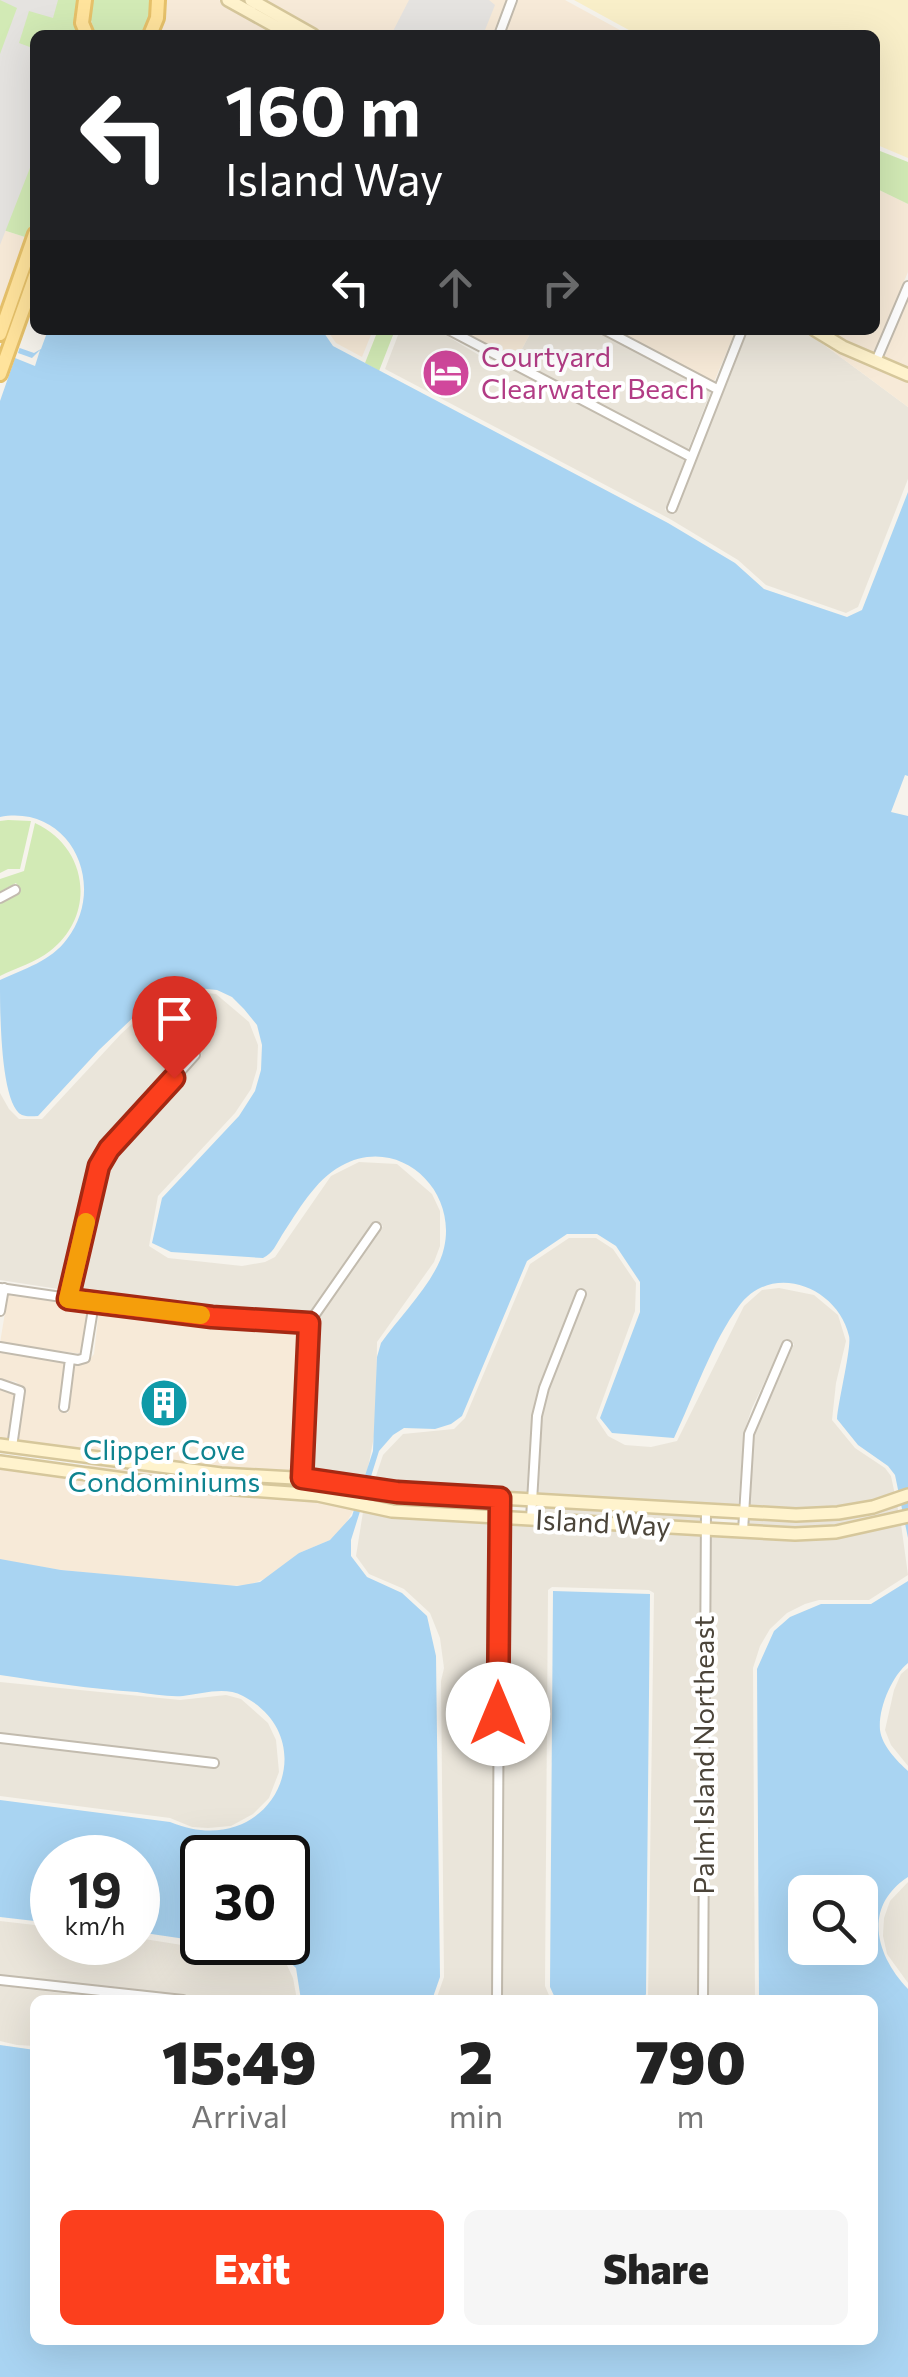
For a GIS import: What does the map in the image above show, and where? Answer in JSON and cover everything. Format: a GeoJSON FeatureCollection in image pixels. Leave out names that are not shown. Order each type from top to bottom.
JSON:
{"type":"FeatureCollection","features":[{"type":"Feature","properties":{"kind":"main road"},"geometry":{"type":"LineString","coordinates":[[85,0],[85,30]]}},
{"type":"Feature","properties":{"kind":"main road"},"geometry":{"type":"LineString","coordinates":[[152,30],[159,1]]}},
{"type":"Feature","properties":{"kind":"main road"},"geometry":{"type":"LineString","coordinates":[[0,374],[6,336],[30,252]]}},
{"type":"Feature","properties":{"kind":"main road"},"geometry":{"type":"LineString","coordinates":[[6,336],[30,286]]}},
{"type":"Feature","properties":{"kind":"street"},"geometry":{"type":"LineString","coordinates":[[228,0],[283,30]]}},
{"type":"Feature","properties":{"kind":"street"},"geometry":{"type":"LineString","coordinates":[[251,0],[304,30]]}},
{"type":"Feature","properties":{"kind":"street"},"geometry":{"type":"LineString","coordinates":[[501,30],[512,0]]}},
{"type":"Feature","properties":{"kind":"street"},"geometry":{"type":"LineString","coordinates":[[876,362],[908,286]]}},
{"type":"Feature","properties":{"kind":"street"},"geometry":{"type":"LineString","coordinates":[[459,335],[691,457]]}},
{"type":"Feature","properties":{"kind":"street"},"geometry":{"type":"LineString","coordinates":[[614,335],[717,389]]}},
{"type":"Feature","properties":{"kind":"street"},"geometry":{"type":"LineString","coordinates":[[672,508],[740,335]]}},
{"type":"Feature","properties":{"kind":"street"},"geometry":{"type":"LineString","coordinates":[[825,335],[908,375]]}},
{"type":"Feature","properties":{"kind":"street"},"geometry":{"type":"LineString","coordinates":[[0,898],[14,890]]}},
{"type":"Feature","properties":{"kind":"street"},"geometry":{"type":"LineString","coordinates":[[68,1299],[104,1156],[195,1055]]}},
{"type":"Feature","properties":{"kind":"street"},"geometry":{"type":"LineString","coordinates":[[301,1494],[309,1323],[376,1228]]}},
{"type":"Feature","properties":{"kind":"street"},"geometry":{"type":"LineString","coordinates":[[0,1310],[2,1288],[212,1317],[309,1323]]}},
{"type":"Feature","properties":{"kind":"street"},"geometry":{"type":"LineString","coordinates":[[531,1519],[537,1416],[581,1294]]}},
{"type":"Feature","properties":{"kind":"street"},"geometry":{"type":"LineString","coordinates":[[0,1347],[78,1360],[88,1354],[94,1303]]}},
{"type":"Feature","properties":{"kind":"street"},"geometry":{"type":"LineString","coordinates":[[743,1531],[749,1434],[788,1345]]}},
{"type":"Feature","properties":{"kind":"street"},"geometry":{"type":"LineString","coordinates":[[64,1407],[70,1358]]}},
{"type":"Feature","properties":{"kind":"street"},"geometry":{"type":"LineString","coordinates":[[0,1384],[20,1390],[6,1446]]}},
{"type":"Feature","properties":{"kind":"street","name":"Island Way"},"geometry":{"type":"LineString","coordinates":[[6,1446],[221,1474],[302,1478],[373,1490],[706,1510],[838,1513],[903,1497]]}},
{"type":"Feature","properties":{"kind":"street"},"geometry":{"type":"LineString","coordinates":[[82,1474],[84,1458]]}},
{"type":"Feature","properties":{"kind":"street","name":"Island Way"},"geometry":{"type":"LineString","coordinates":[[0,1462],[211,1489],[301,1494],[367,1508],[531,1519],[836,1532],[904,1517]]}},
{"type":"Feature","properties":{"kind":"street"},"geometry":{"type":"LineString","coordinates":[[497,1995],[500,1498]]}},
{"type":"Feature","properties":{"kind":"street","name":"Palm Island Northeast"},"geometry":{"type":"LineString","coordinates":[[704,1995],[706,1510]]}},
{"type":"Feature","properties":{"kind":"street"},"geometry":{"type":"LineString","coordinates":[[0,1738],[214,1763]]}},
{"type":"Feature","properties":{"kind":"street"},"geometry":{"type":"LineString","coordinates":[[0,1980],[137,1995]]}},
{"type":"Feature","properties":{"kind":"shaded area"},"geometry":{"type":"Polygon","coordinates":[[[0,0],[58,0],[53,18],[29,11],[19,43],[30,47],[30,168],[0,245],[0,54],[17,8],[0,0]]]}},
{"type":"Feature","properties":{"kind":"shaded area"},"geometry":{"type":"Polygon","coordinates":[[[166,0],[219,0],[272,30],[157,30],[166,0]]]}},
{"type":"Feature","properties":{"kind":"shaded area"},"geometry":{"type":"Polygon","coordinates":[[[260,0],[507,0],[495,30],[314,30],[260,0]]]}},
{"type":"Feature","properties":{"kind":"shaded area"},"geometry":{"type":"Polygon","coordinates":[[[409,0],[489,0],[495,5],[485,30],[394,30],[409,0]]]}},
{"type":"Feature","properties":{"kind":"shaded area"},"geometry":{"type":"Polygon","coordinates":[[[518,0],[565,0],[620,30],[506,30],[518,0]]]}},
{"type":"Feature","properties":{"kind":"shaded area"},"geometry":{"type":"Polygon","coordinates":[[[880,190],[908,204],[908,272],[873,355],[833,335],[880,335],[880,190]]]}},
{"type":"Feature","properties":{"kind":"shaded area"},"geometry":{"type":"Polygon","coordinates":[[[0,229],[28,238],[0,318],[0,229]]]}},
{"type":"Feature","properties":{"kind":"shaded area"},"geometry":{"type":"Polygon","coordinates":[[[908,299],[908,370],[883,359],[908,299]]]}},
{"type":"Feature","properties":{"kind":"shaded area"},"geometry":{"type":"Polygon","coordinates":[[[330,335],[371,335],[362,357],[336,343],[330,335]]]}},
{"type":"Feature","properties":{"kind":"shaded area"},"geometry":{"type":"Polygon","coordinates":[[[398,335],[445,335],[509,373],[512,368],[685,459],[665,510],[675,514],[746,335],[811,335],[908,407],[908,479],[858,607],[846,613],[766,585],[738,560],[670,519],[385,369],[398,335]]]}},
{"type":"Feature","properties":{"kind":"shaded area"},"geometry":{"type":"Polygon","coordinates":[[[468,335],[529,335],[516,360],[468,335]]]}},
{"type":"Feature","properties":{"kind":"shaded area"},"geometry":{"type":"Polygon","coordinates":[[[529,335],[605,335],[711,391],[688,450],[516,360],[529,335]]]}},
{"type":"Feature","properties":{"kind":"shaded area"},"geometry":{"type":"Polygon","coordinates":[[[625,335],[734,335],[714,382],[625,335]]]}},
{"type":"Feature","properties":{"kind":"shaded area"},"geometry":{"type":"Polygon","coordinates":[[[811,335],[908,380],[908,407],[811,335]]]}},
{"type":"Feature","properties":{"kind":"shaded area"},"geometry":{"type":"Polygon","coordinates":[[[178,990],[216,994],[249,1022],[258,1045],[257,1069],[251,1089],[235,1113],[158,1196],[149,1246],[168,1258],[242,1266],[265,1262],[275,1257],[331,1176],[359,1162],[397,1164],[432,1194],[440,1211],[440,1246],[434,1262],[377,1342],[376,1426],[367,1473],[361,1481],[308,1473],[314,1325],[383,1226],[374,1221],[306,1318],[212,1312],[76,1292],[108,1159],[202,1055],[194,1048],[99,1154],[65,1290],[0,1280],[0,1093],[19,1119],[42,1119],[121,1034],[163,995],[178,990]]]}},
{"type":"Feature","properties":{"kind":"shaded area"},"geometry":{"type":"Polygon","coordinates":[[[569,1238],[596,1238],[613,1249],[636,1283],[635,1311],[596,1418],[608,1436],[625,1445],[651,1447],[677,1441],[744,1306],[762,1290],[779,1288],[814,1295],[838,1315],[846,1341],[832,1420],[855,1448],[885,1468],[895,1495],[837,1508],[749,1508],[754,1435],[794,1344],[785,1339],[744,1432],[738,1507],[538,1495],[542,1417],[587,1292],[578,1288],[539,1386],[532,1414],[528,1495],[373,1485],[383,1455],[403,1434],[454,1429],[465,1418],[530,1264],[569,1238]]]}},
{"type":"Feature","properties":{"kind":"shaded area"},"geometry":{"type":"Polygon","coordinates":[[[8,1294],[89,1307],[82,1354],[0,1343],[8,1294]]]}},
{"type":"Feature","properties":{"kind":"shaded area"},"geometry":{"type":"Polygon","coordinates":[[[99,1309],[304,1327],[297,1473],[221,1469],[18,1443],[25,1390],[16,1382],[0,1379],[0,1352],[65,1362],[58,1410],[68,1413],[75,1364],[87,1363],[94,1354],[99,1309]]]}},
{"type":"Feature","properties":{"kind":"shaded area"},"geometry":{"type":"Polygon","coordinates":[[[0,1389],[15,1393],[8,1442],[0,1440],[0,1389]]]}},
{"type":"Feature","properties":{"kind":"shaded area"},"geometry":{"type":"Polygon","coordinates":[[[88,1463],[221,1479],[297,1482],[296,1488],[211,1484],[87,1471],[88,1463]]]}},
{"type":"Feature","properties":{"kind":"shaded area"},"geometry":{"type":"Polygon","coordinates":[[[0,1467],[153,1488],[301,1498],[354,1509],[344,1527],[330,1540],[299,1553],[269,1577],[249,1585],[61,1570],[0,1560],[0,1467]]]}},
{"type":"Feature","properties":{"kind":"shaded area"},"geometry":{"type":"Polygon","coordinates":[[[897,1504],[899,1514],[835,1527],[748,1527],[748,1517],[897,1504]]]}},
{"type":"Feature","properties":{"kind":"shaded area"},"geometry":{"type":"Polygon","coordinates":[[[537,1505],[700,1515],[700,1524],[537,1514],[537,1505]]]}},
{"type":"Feature","properties":{"kind":"shaded area"},"geometry":{"type":"Polygon","coordinates":[[[363,1512],[494,1521],[492,1995],[438,1995],[444,1977],[444,1668],[440,1638],[430,1613],[404,1589],[369,1574],[356,1556],[363,1512]]]}},
{"type":"Feature","properties":{"kind":"shaded area"},"geometry":{"type":"Polygon","coordinates":[[[504,1522],[700,1534],[698,1995],[648,1995],[654,1593],[552,1587],[548,1590],[545,1986],[549,1995],[502,1995],[504,1522]]]}},
{"type":"Feature","properties":{"kind":"shaded area"},"geometry":{"type":"Polygon","coordinates":[[[901,1524],[908,1575],[869,1600],[819,1600],[805,1604],[787,1613],[770,1629],[760,1646],[753,1668],[755,1995],[709,1995],[710,1534],[836,1537],[901,1524]]]}},
{"type":"Feature","properties":{"kind":"shaded area"},"geometry":{"type":"Polygon","coordinates":[[[908,1668],[908,1766],[891,1745],[885,1730],[894,1690],[908,1668]]]}},
{"type":"Feature","properties":{"kind":"shaded area"},"geometry":{"type":"Polygon","coordinates":[[[0,1682],[180,1700],[226,1695],[241,1699],[268,1723],[276,1740],[279,1772],[269,1798],[253,1814],[231,1826],[208,1828],[192,1827],[170,1818],[0,1796],[0,1743],[218,1768],[219,1759],[0,1733],[0,1682]]]}},
{"type":"Feature","properties":{"kind":"shaded area"},"geometry":{"type":"Polygon","coordinates":[[[908,1882],[908,1983],[887,1954],[883,1936],[890,1901],[908,1882]]]}},
{"type":"Feature","properties":{"kind":"shaded area"},"geometry":{"type":"Polygon","coordinates":[[[0,1921],[30,1924],[30,1965],[160,1965],[160,1942],[180,1945],[180,1965],[287,1965],[296,1995],[174,1995],[0,1975],[0,1921]]]}},
{"type":"Feature","properties":{"kind":"shaded area"},"geometry":{"type":"Polygon","coordinates":[[[0,1985],[79,1995],[30,1995],[30,2046],[0,2041],[0,1985]]]}},
{"type":"Feature","properties":{"kind":"green space"},"geometry":{"type":"Polygon","coordinates":[[[0,0],[80,0],[81,30],[30,30],[30,233],[28,238],[0,229],[0,0]]]}},
{"type":"Feature","properties":{"kind":"green space"},"geometry":{"type":"Polygon","coordinates":[[[92,0],[151,0],[151,15],[144,30],[94,30],[92,0]]]}},
{"type":"Feature","properties":{"kind":"green space"},"geometry":{"type":"Polygon","coordinates":[[[880,151],[908,162],[908,204],[880,190],[880,151]]]}},
{"type":"Feature","properties":{"kind":"green space"},"geometry":{"type":"Polygon","coordinates":[[[376,335],[393,335],[379,371],[365,363],[376,335]]]}},
{"type":"Feature","properties":{"kind":"green space"},"geometry":{"type":"Polygon","coordinates":[[[0,821],[31,821],[20,869],[0,873],[0,821]]]}},
{"type":"Feature","properties":{"kind":"green space"},"geometry":{"type":"Polygon","coordinates":[[[35,823],[66,848],[80,883],[80,901],[65,936],[50,951],[0,976],[0,904],[21,891],[16,883],[0,892],[0,879],[24,871],[35,823]]]}},
{"type":"Feature","properties":{"kind":"sand"},"geometry":{"type":"Polygon","coordinates":[[[574,0],[908,0],[908,158],[880,146],[880,30],[629,30],[574,0]]]}},
{"type":"Feature","properties":{"kind":"water"},"geometry":{"type":"Polygon","coordinates":[[[46,335],[325,335],[333,346],[668,523],[735,563],[764,589],[847,617],[862,610],[908,492],[908,776],[905,775],[891,812],[908,816],[908,1538],[895,1475],[858,1445],[837,1419],[849,1336],[832,1304],[818,1293],[785,1283],[769,1285],[753,1292],[739,1306],[712,1352],[674,1438],[612,1433],[600,1418],[640,1312],[640,1282],[616,1246],[597,1234],[567,1234],[527,1261],[462,1416],[435,1429],[404,1428],[393,1435],[379,1451],[351,1540],[351,1556],[367,1577],[402,1593],[427,1616],[436,1656],[440,1977],[434,1995],[300,1995],[293,1965],[310,1965],[310,1835],[180,1835],[180,1938],[160,1935],[160,1835],[30,1835],[30,1920],[0,1917],[0,1800],[206,1830],[236,1826],[260,1812],[277,1791],[284,1766],[282,1740],[268,1716],[236,1693],[166,1696],[0,1675],[0,1559],[61,1570],[237,1586],[260,1582],[299,1553],[330,1540],[352,1516],[373,1451],[381,1343],[434,1273],[444,1248],[446,1226],[442,1205],[419,1173],[402,1162],[383,1157],[362,1158],[323,1179],[263,1258],[171,1252],[152,1243],[162,1198],[239,1116],[255,1091],[261,1070],[262,1045],[257,1025],[232,997],[217,990],[177,986],[160,992],[38,1116],[22,1115],[15,1108],[5,1076],[0,980],[36,964],[61,947],[79,918],[84,896],[83,874],[76,853],[63,836],[46,823],[25,816],[0,817],[0,341],[34,353],[41,349],[46,335]]]}},
{"type":"Feature","properties":{"kind":"water"},"geometry":{"type":"Polygon","coordinates":[[[908,1581],[908,1663],[887,1693],[880,1730],[887,1747],[908,1771],[908,1877],[884,1903],[879,1932],[888,1962],[908,1989],[908,2377],[0,2377],[0,2045],[30,2049],[30,2345],[878,2345],[878,1995],[759,1995],[757,1669],[774,1631],[790,1617],[821,1604],[871,1604],[908,1581]]]}},
{"type":"Feature","properties":{"kind":"water"},"geometry":{"type":"Polygon","coordinates":[[[553,1591],[650,1594],[646,1994],[554,1995],[550,1987],[553,1591]]]}},
{"type":"Feature","properties":{"kind":"pier"},"geometry":{"type":"Polygon","coordinates":[[[0,336],[21,343],[18,353],[32,358],[40,350],[35,366],[15,358],[0,401],[0,336]]]}},
{"type":"Feature","properties":{"kind":"slow traffic"},"geometry":{"type":"LineString","coordinates":[[86,1222],[68,1299],[201,1315]]}},
{"type":"Feature","properties":{"kind":"place","name":"Courtyard Clearwater Beach"},"geometry":{"type":"Point","coordinates":[446,373]}},
{"type":"Feature","properties":{"kind":"place","name":"Clipper Cove Condominiums"},"geometry":{"type":"Point","coordinates":[164,1403]}},
{"type":"Feature","properties":{"kind":"route"},"geometry":{"type":"LineString","coordinates":[[174,1078],[109,1149],[99,1166],[68,1299],[212,1317],[309,1323],[302,1478],[373,1490],[500,1498],[498,1714]]}}]}
